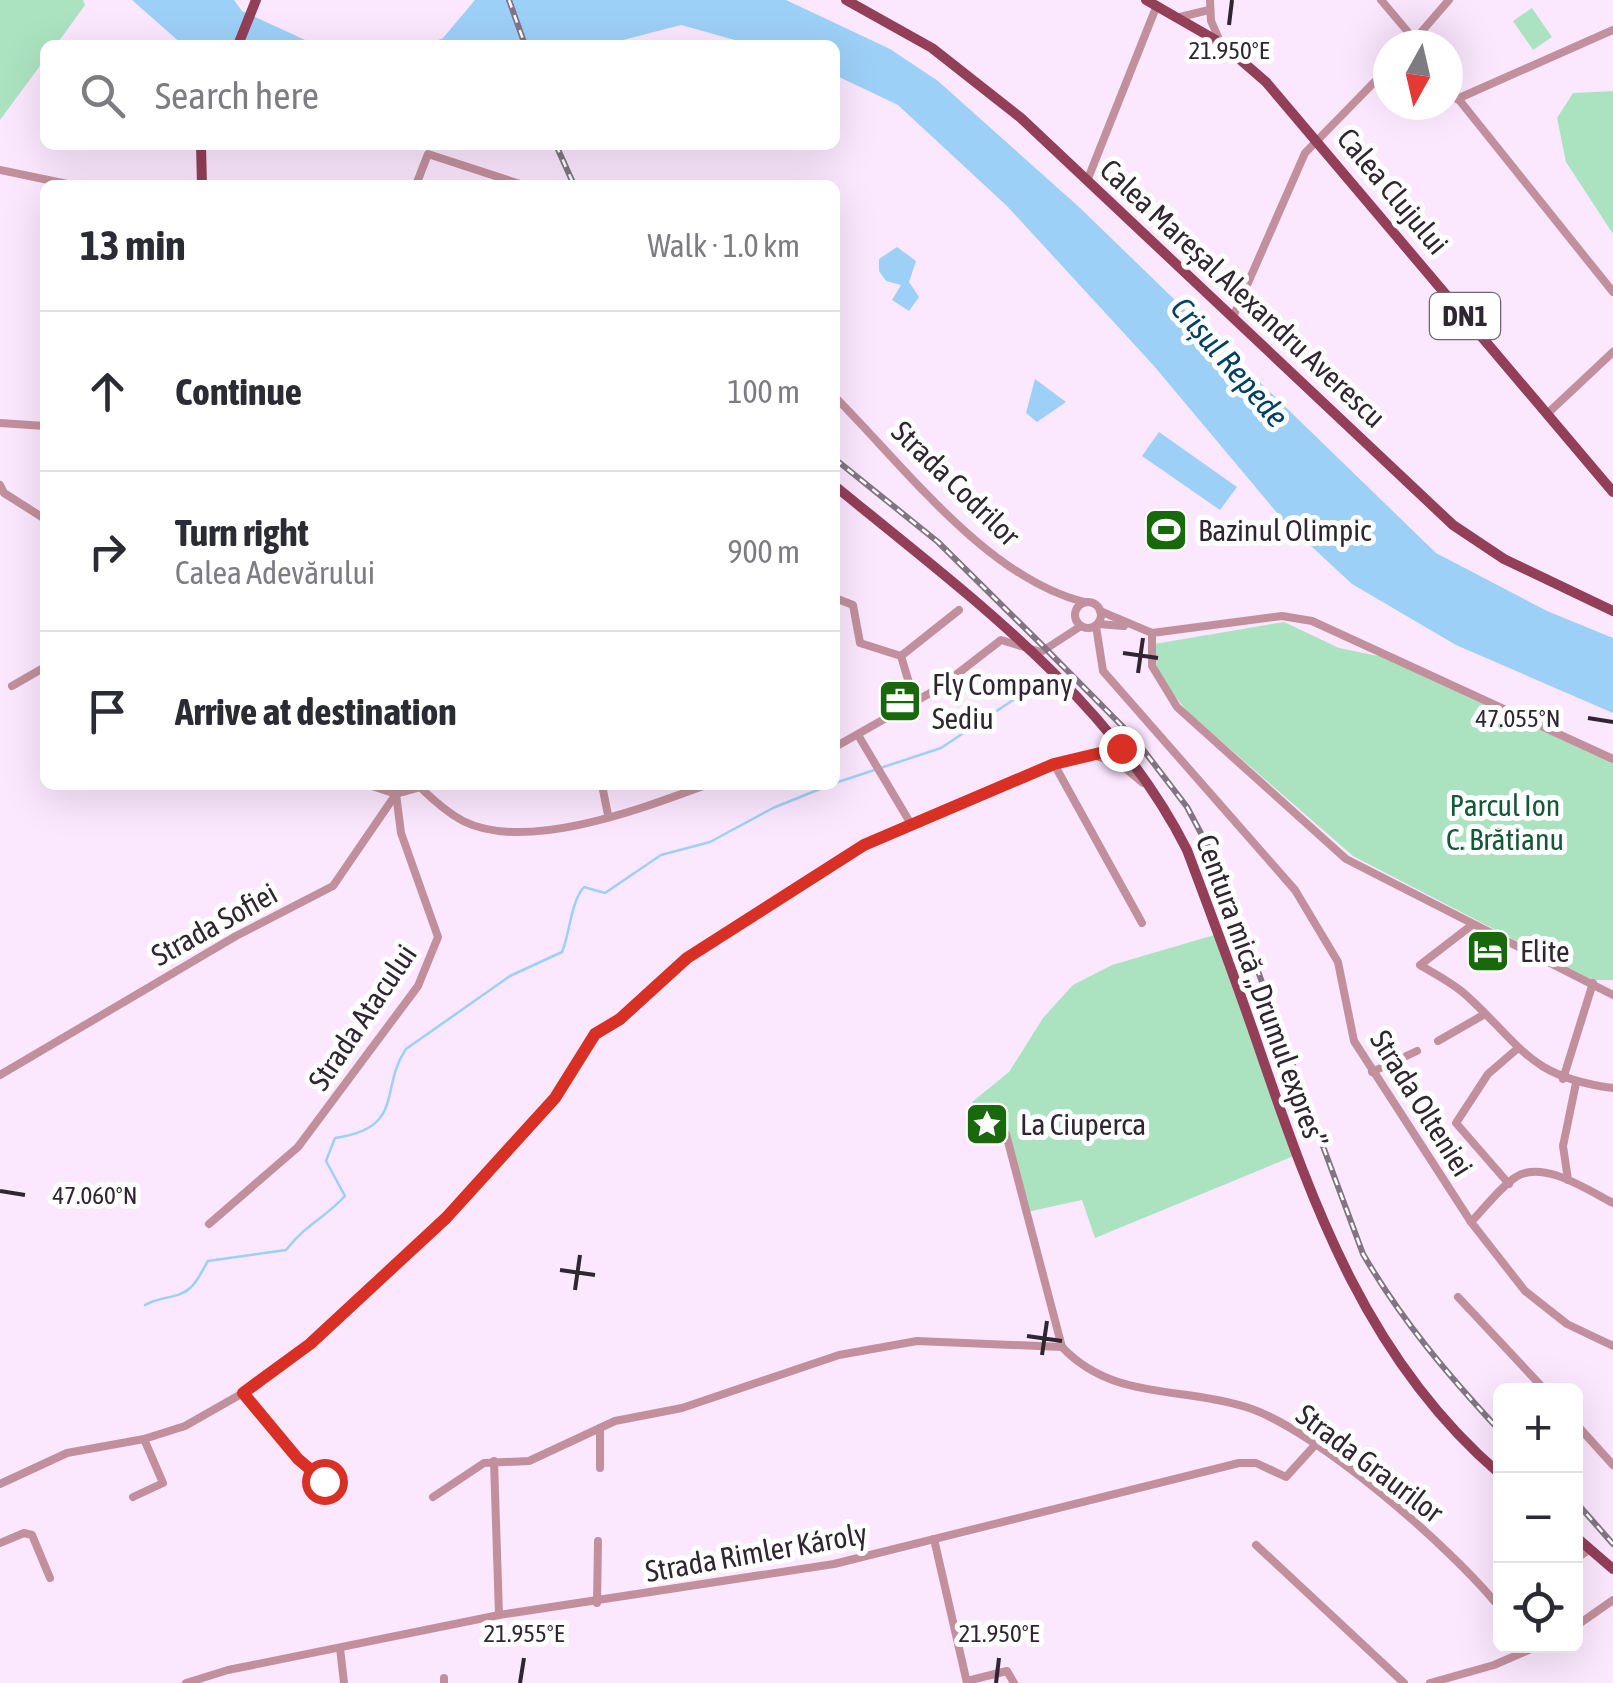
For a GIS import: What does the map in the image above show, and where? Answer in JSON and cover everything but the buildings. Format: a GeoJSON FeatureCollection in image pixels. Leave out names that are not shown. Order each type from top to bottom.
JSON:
{"type":"FeatureCollection","features":[{"type":"Feature","properties":{"kind":"main road"},"geometry":{"type":"LineString","coordinates":[[240,40],[256,0]]}},
{"type":"Feature","properties":{"kind":"main road","name":"Calea Mareșal Alexandru Averescu"},"geometry":{"type":"LineString","coordinates":[[846,0],[932,48],[1021,118],[1453,525],[1504,559],[1613,610]]}},
{"type":"Feature","properties":{"kind":"main road","name":"Calea Clujului"},"geometry":{"type":"LineString","coordinates":[[1152,2],[1221,44],[1266,82],[1613,492]]}},
{"type":"Feature","properties":{"kind":"main road"},"geometry":{"type":"LineString","coordinates":[[201,150],[202,180]]}},
{"type":"Feature","properties":{"kind":"main road","name":"Centura mică „Drumul expres”"},"geometry":{"type":"LineString","coordinates":[[840,490],[971,597],[1069,689],[1121,748],[1147,786],[1187,850],[1308,1190],[1341,1266],[1378,1334],[1422,1395],[1499,1473]]}},
{"type":"Feature","properties":{"kind":"main road"},"geometry":{"type":"LineString","coordinates":[[1583,1542],[1613,1570]]}},
{"type":"Feature","properties":{"kind":"street"},"geometry":{"type":"LineString","coordinates":[[1381,0],[1405,30]]}},
{"type":"Feature","properties":{"kind":"street"},"geometry":{"type":"LineString","coordinates":[[1426,30],[1450,0]]}},
{"type":"Feature","properties":{"kind":"street"},"geometry":{"type":"LineString","coordinates":[[1087,181],[1152,2]]}},
{"type":"Feature","properties":{"kind":"street"},"geometry":{"type":"LineString","coordinates":[[1178,17],[1193,17],[1209,5],[1221,44]]}},
{"type":"Feature","properties":{"kind":"street"},"geometry":{"type":"LineString","coordinates":[[1463,96],[1613,30]]}},
{"type":"Feature","properties":{"kind":"street"},"geometry":{"type":"LineString","coordinates":[[1233,317],[1305,153],[1373,83]]}},
{"type":"Feature","properties":{"kind":"street"},"geometry":{"type":"LineString","coordinates":[[1463,106],[1613,292]]}},
{"type":"Feature","properties":{"kind":"street"},"geometry":{"type":"LineString","coordinates":[[418,180],[428,154],[508,180]]}},
{"type":"Feature","properties":{"kind":"street"},"geometry":{"type":"LineString","coordinates":[[0,170],[48,180]]}},
{"type":"Feature","properties":{"kind":"street"},"geometry":{"type":"LineString","coordinates":[[1547,414],[1613,352]]}},
{"type":"Feature","properties":{"kind":"street","name":"Strada Codrilor"},"geometry":{"type":"LineString","coordinates":[[840,402],[982,546],[1053,593],[1097,646]]}},
{"type":"Feature","properties":{"kind":"street"},"geometry":{"type":"LineString","coordinates":[[0,423],[40,426]]}},
{"type":"Feature","properties":{"kind":"street"},"geometry":{"type":"LineString","coordinates":[[1,490],[40,516]]}},
{"type":"Feature","properties":{"kind":"street","name":"Strada Codrilor"},"geometry":{"type":"LineString","coordinates":[[1053,593],[1096,604],[1100,611],[1134,627]]}},
{"type":"Feature","properties":{"kind":"street"},"geometry":{"type":"LineString","coordinates":[[840,600],[851,603],[860,643],[902,656]]}},
{"type":"Feature","properties":{"kind":"street"},"geometry":{"type":"LineString","coordinates":[[840,745],[915,702],[1001,640],[1042,652],[1079,622],[1084,602]]}},
{"type":"Feature","properties":{"kind":"street"},"geometry":{"type":"LineString","coordinates":[[902,656],[959,610]]}},
{"type":"Feature","properties":{"kind":"street"},"geometry":{"type":"LineString","coordinates":[[1097,646],[1100,611]]}},
{"type":"Feature","properties":{"kind":"street"},"geometry":{"type":"LineString","coordinates":[[1079,622],[1134,627],[1152,633],[1267,618],[1301,618],[1613,759]]}},
{"type":"Feature","properties":{"kind":"street"},"geometry":{"type":"LineString","coordinates":[[1152,633],[1152,666],[1162,687],[1188,718],[1346,859],[1613,995]]}},
{"type":"Feature","properties":{"kind":"street","name":"Strada Olteniei"},"geometry":{"type":"LineString","coordinates":[[1097,646],[1103,671],[1295,890],[1342,974],[1354,1041],[1471,1222],[1525,1292],[1567,1324],[1613,1346]]}},
{"type":"Feature","properties":{"kind":"street"},"geometry":{"type":"LineString","coordinates":[[902,656],[915,702]]}},
{"type":"Feature","properties":{"kind":"street"},"geometry":{"type":"LineString","coordinates":[[12,686],[40,670]]}},
{"type":"Feature","properties":{"kind":"street"},"geometry":{"type":"LineString","coordinates":[[858,735],[911,824]]}},
{"type":"Feature","properties":{"kind":"street"},"geometry":{"type":"LineString","coordinates":[[0,1484],[68,1453],[144,1439],[184,1426],[243,1393],[310,1344],[446,1218],[555,1098],[595,1034],[620,1019],[687,958],[864,845],[1054,764],[1121,748]]}},
{"type":"Feature","properties":{"kind":"street"},"geometry":{"type":"LineString","coordinates":[[1092,755],[1119,763],[1147,786]]}},
{"type":"Feature","properties":{"kind":"street"},"geometry":{"type":"LineString","coordinates":[[1054,764],[1142,923]]}},
{"type":"Feature","properties":{"kind":"street"},"geometry":{"type":"LineString","coordinates":[[384,790],[396,794],[408,790]]}},
{"type":"Feature","properties":{"kind":"street"},"geometry":{"type":"LineString","coordinates":[[425,790],[463,821],[524,832],[608,815],[690,790]]}},
{"type":"Feature","properties":{"kind":"street"},"geometry":{"type":"LineString","coordinates":[[603,790],[608,815]]}},
{"type":"Feature","properties":{"kind":"street","name":"Strada Sofiei"},"geometry":{"type":"LineString","coordinates":[[0,1075],[186,964],[333,886],[396,794]]}},
{"type":"Feature","properties":{"kind":"street","name":"Strada Atacului"},"geometry":{"type":"LineString","coordinates":[[209,1224],[298,1147],[418,986],[433,956],[438,937],[401,833],[396,794]]}},
{"type":"Feature","properties":{"kind":"street"},"geometry":{"type":"LineString","coordinates":[[1472,925],[1420,965],[1462,991],[1518,1049],[1563,1079],[1613,1088]]}},
{"type":"Feature","properties":{"kind":"street"},"geometry":{"type":"LineString","coordinates":[[1593,983],[1613,984]]}},
{"type":"Feature","properties":{"kind":"street"},"geometry":{"type":"LineString","coordinates":[[1563,1079],[1593,983]]}},
{"type":"Feature","properties":{"kind":"street"},"geometry":{"type":"LineString","coordinates":[[1438,1041],[1485,1014]]}},
{"type":"Feature","properties":{"kind":"street"},"geometry":{"type":"LineString","coordinates":[[1509,1184],[1456,1123],[1488,1074],[1518,1049]]}},
{"type":"Feature","properties":{"kind":"street"},"geometry":{"type":"LineString","coordinates":[[1372,1072],[1417,1051]]}},
{"type":"Feature","properties":{"kind":"street"},"geometry":{"type":"LineString","coordinates":[[1568,1180],[1563,1146],[1576,1083]]}},
{"type":"Feature","properties":{"kind":"street"},"geometry":{"type":"LineString","coordinates":[[433,1497],[474,1468],[494,1461],[528,1460],[600,1428],[682,1408],[838,1356],[895,1342],[1062,1347],[1006,1134]]}},
{"type":"Feature","properties":{"kind":"street"},"geometry":{"type":"LineString","coordinates":[[1471,1222],[1509,1184],[1528,1173],[1568,1180],[1613,1203]]}},
{"type":"Feature","properties":{"kind":"street"},"geometry":{"type":"LineString","coordinates":[[1458,1297],[1538,1383]]}},
{"type":"Feature","properties":{"kind":"street","name":"Strada Graurilor"},"geometry":{"type":"LineString","coordinates":[[1062,1347],[1071,1357],[1124,1386],[1244,1406],[1315,1445],[1464,1564],[1493,1599]]}},
{"type":"Feature","properties":{"kind":"street"},"geometry":{"type":"LineString","coordinates":[[243,1393],[298,1459],[324,1481]]}},
{"type":"Feature","properties":{"kind":"street"},"geometry":{"type":"LineString","coordinates":[[600,1428],[600,1468]]}},
{"type":"Feature","properties":{"kind":"street"},"geometry":{"type":"LineString","coordinates":[[1583,1432],[1613,1465]]}},
{"type":"Feature","properties":{"kind":"street"},"geometry":{"type":"LineString","coordinates":[[132,1497],[163,1482],[144,1439]]}},
{"type":"Feature","properties":{"kind":"street","name":"Strada Rimler Károly"},"geometry":{"type":"LineString","coordinates":[[186,1683],[499,1615],[834,1564],[1248,1462],[1286,1476],[1315,1445]]}},
{"type":"Feature","properties":{"kind":"street"},"geometry":{"type":"LineString","coordinates":[[494,1461],[499,1615]]}},
{"type":"Feature","properties":{"kind":"street"},"geometry":{"type":"LineString","coordinates":[[0,1543],[32,1535],[50,1578]]}},
{"type":"Feature","properties":{"kind":"street"},"geometry":{"type":"LineString","coordinates":[[934,1540],[967,1682],[1007,1671],[1014,1683]]}},
{"type":"Feature","properties":{"kind":"street"},"geometry":{"type":"LineString","coordinates":[[597,1603],[598,1541]]}},
{"type":"Feature","properties":{"kind":"street"},"geometry":{"type":"LineString","coordinates":[[1256,1544],[1404,1683]]}},
{"type":"Feature","properties":{"kind":"street"},"geometry":{"type":"LineString","coordinates":[[1583,1554],[1590,1549]]}},
{"type":"Feature","properties":{"kind":"street"},"geometry":{"type":"LineString","coordinates":[[1583,1621],[1613,1600]]}},
{"type":"Feature","properties":{"kind":"street"},"geometry":{"type":"LineString","coordinates":[[340,1648],[344,1683]]}},
{"type":"Feature","properties":{"kind":"street"},"geometry":{"type":"LineString","coordinates":[[1430,1683],[1515,1653]]}},
{"type":"Feature","properties":{"kind":"green space"},"geometry":{"type":"Polygon","coordinates":[[[0,0],[83,0],[85,5],[60,40],[40,40],[40,66],[0,120],[0,0]]]}},
{"type":"Feature","properties":{"kind":"green space"},"geometry":{"type":"Polygon","coordinates":[[[1532,8],[1552,37],[1533,50],[1513,21],[1532,8]]]}},
{"type":"Feature","properties":{"kind":"green space"},"geometry":{"type":"Polygon","coordinates":[[[1613,91],[1613,234],[1566,162],[1557,118],[1573,93],[1613,91]]]}},
{"type":"Feature","properties":{"kind":"green space","name":"Parcul Ion C. Brătianu"},"geometry":{"type":"Polygon","coordinates":[[[1284,622],[1339,648],[1393,659],[1613,762],[1613,980],[1592,980],[1353,856],[1190,714],[1158,677],[1154,644],[1284,622]]]}},
{"type":"Feature","properties":{"kind":"green space"},"geometry":{"type":"Polygon","coordinates":[[[1218,934],[1296,1155],[1095,1238],[1082,1200],[1027,1212],[1009,1131],[972,1102],[1009,1072],[1043,1018],[1073,985],[1112,965],[1218,934]]]}},
{"type":"Feature","properties":{"kind":"water"},"geometry":{"type":"Polygon","coordinates":[[[132,0],[234,0],[242,11],[305,40],[177,40],[132,0]]]}},
{"type":"Feature","properties":{"kind":"water","name":"Crișul Repede"},"geometry":{"type":"Polygon","coordinates":[[[475,0],[786,0],[890,49],[938,81],[1079,207],[1436,553],[1547,611],[1613,638],[1613,713],[1456,645],[1352,584],[1283,520],[1154,366],[1008,207],[898,105],[840,77],[840,40],[735,40],[681,25],[623,40],[438,40],[475,0]]]}},
{"type":"Feature","properties":{"kind":"water"},"geometry":{"type":"Polygon","coordinates":[[[897,247],[916,261],[909,282],[919,297],[909,311],[892,300],[901,285],[886,281],[879,271],[879,259],[897,247]]]}},
{"type":"Feature","properties":{"kind":"water"},"geometry":{"type":"Polygon","coordinates":[[[1035,379],[1066,402],[1037,422],[1026,413],[1035,379]]]}},
{"type":"Feature","properties":{"kind":"water"},"geometry":{"type":"Polygon","coordinates":[[[1159,432],[1237,487],[1220,510],[1142,456],[1159,432]]]}},
{"type":"Feature","properties":{"kind":"waterway"},"geometry":{"type":"LineString","coordinates":[[840,781],[941,748],[1034,686],[1059,686]]}},
{"type":"Feature","properties":{"kind":"waterway"},"geometry":{"type":"LineString","coordinates":[[145,1305],[186,1292],[208,1261],[286,1250],[338,1204],[345,1196],[326,1161],[335,1138],[357,1133],[382,1116],[406,1049],[510,976],[562,952],[576,900],[584,887],[605,893],[661,855],[710,842],[773,808],[818,790]]}},
{"type":"Feature","properties":{"kind":"railway"},"geometry":{"type":"LineString","coordinates":[[509,0],[523,40]]}},
{"type":"Feature","properties":{"kind":"railway"},"geometry":{"type":"LineString","coordinates":[[558,150],[572,180]]}},
{"type":"Feature","properties":{"kind":"railway"},"geometry":{"type":"LineString","coordinates":[[840,463],[938,542],[1135,739],[1187,807],[1220,869],[1363,1254],[1427,1347],[1493,1423]]}},
{"type":"Feature","properties":{"kind":"railway"},"geometry":{"type":"LineString","coordinates":[[1583,1510],[1613,1544]]}},
{"type":"Feature","properties":{"kind":"place","name":"Bazinul Olimpic"},"geometry":{"type":"Point","coordinates":[1166,530]}},
{"type":"Feature","properties":{"kind":"place","name":"Fly Company Sediu"},"geometry":{"type":"Point","coordinates":[900,701]}},
{"type":"Feature","properties":{"kind":"place","name":"Elite"},"geometry":{"type":"Point","coordinates":[1488,951]}},
{"type":"Feature","properties":{"kind":"place","name":"La Ciuperca"},"geometry":{"type":"Point","coordinates":[987,1124]}},
{"type":"Feature","properties":{"kind":"route"},"geometry":{"type":"LineString","coordinates":[[324,1481],[298,1459],[243,1393],[310,1344],[446,1218],[555,1098],[595,1034],[620,1019],[687,958],[864,845],[1054,764],[1121,748]]}}]}
